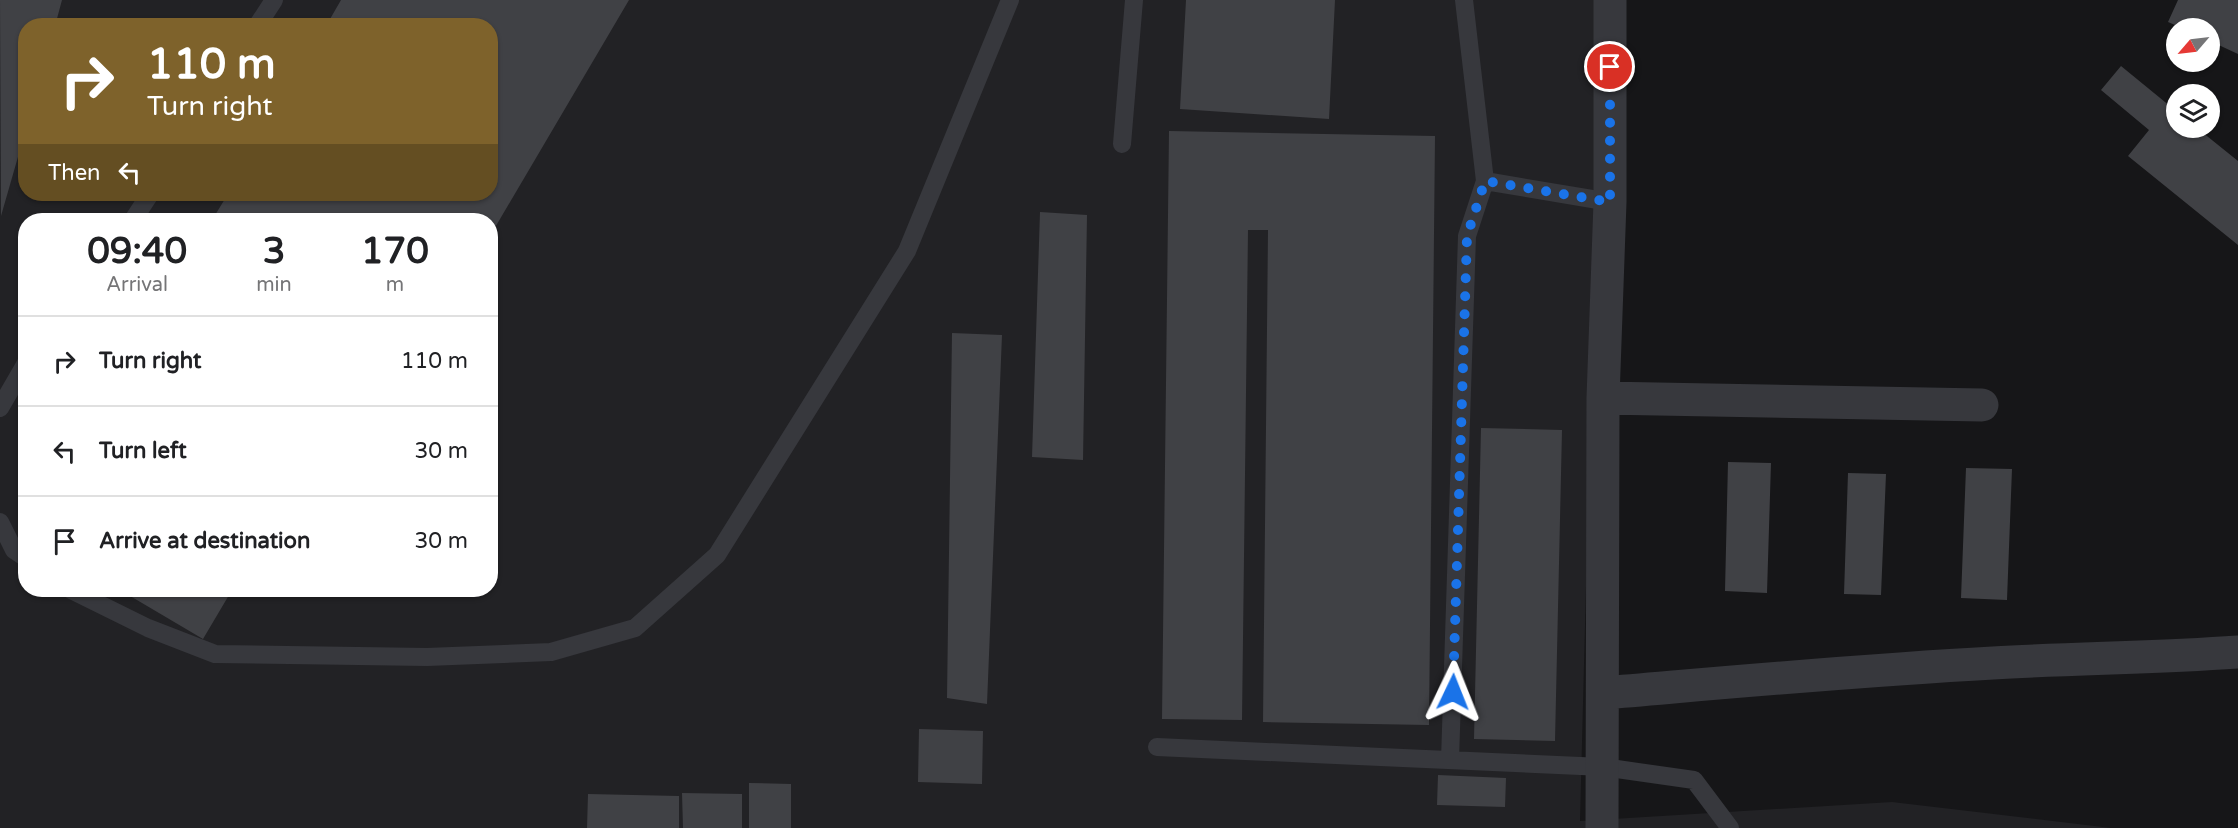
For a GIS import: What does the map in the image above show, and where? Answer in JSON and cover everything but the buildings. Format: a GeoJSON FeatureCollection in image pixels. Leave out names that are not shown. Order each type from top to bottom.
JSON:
{"type":"FeatureCollection","features":[{"type":"Feature","properties":{"kind":"street"},"geometry":{"type":"LineString","coordinates":[[1602,828],[1603,398],[1610,202],[1610,0]]}},
{"type":"Feature","properties":{"kind":"street"},"geometry":{"type":"LineString","coordinates":[[1603,398],[1982,405]]}},
{"type":"Feature","properties":{"kind":"street"},"geometry":{"type":"LineString","coordinates":[[1603,693],[1845,672],[2238,651]]}},
{"type":"Feature","properties":{"kind":"lane"},"geometry":{"type":"LineString","coordinates":[[262,18],[274,0]]}},
{"type":"Feature","properties":{"kind":"lane"},"geometry":{"type":"LineString","coordinates":[[85,597],[148,628],[215,654],[427,657],[550,652],[635,628],[717,555],[907,250],[1010,0]]}},
{"type":"Feature","properties":{"kind":"lane"},"geometry":{"type":"LineString","coordinates":[[1122,144],[1134,0]]}},
{"type":"Feature","properties":{"kind":"lane"},"geometry":{"type":"LineString","coordinates":[[1450,760],[1467,236],[1485,181],[1464,0]]}},
{"type":"Feature","properties":{"kind":"lane"},"geometry":{"type":"LineString","coordinates":[[1485,181],[1610,202]]}},
{"type":"Feature","properties":{"kind":"lane"},"geometry":{"type":"LineString","coordinates":[[0,408],[18,377]]}},
{"type":"Feature","properties":{"kind":"lane"},"geometry":{"type":"LineString","coordinates":[[0,522],[14,550],[18,553]]}},
{"type":"Feature","properties":{"kind":"lane"},"geometry":{"type":"LineString","coordinates":[[1157,747],[1603,767],[1694,780],[1730,828]]}},
{"type":"Feature","properties":{"kind":"shaded area"},"geometry":{"type":"Polygon","coordinates":[[[0,0],[1601,0],[1580,821],[1892,802],[2111,828],[0,828],[0,0]]]}},
{"type":"Feature","properties":{"kind":"route"},"geometry":{"type":"LineString","coordinates":[[1453,692],[1467,236],[1485,181],[1610,202],[1610,67]]}}]}
